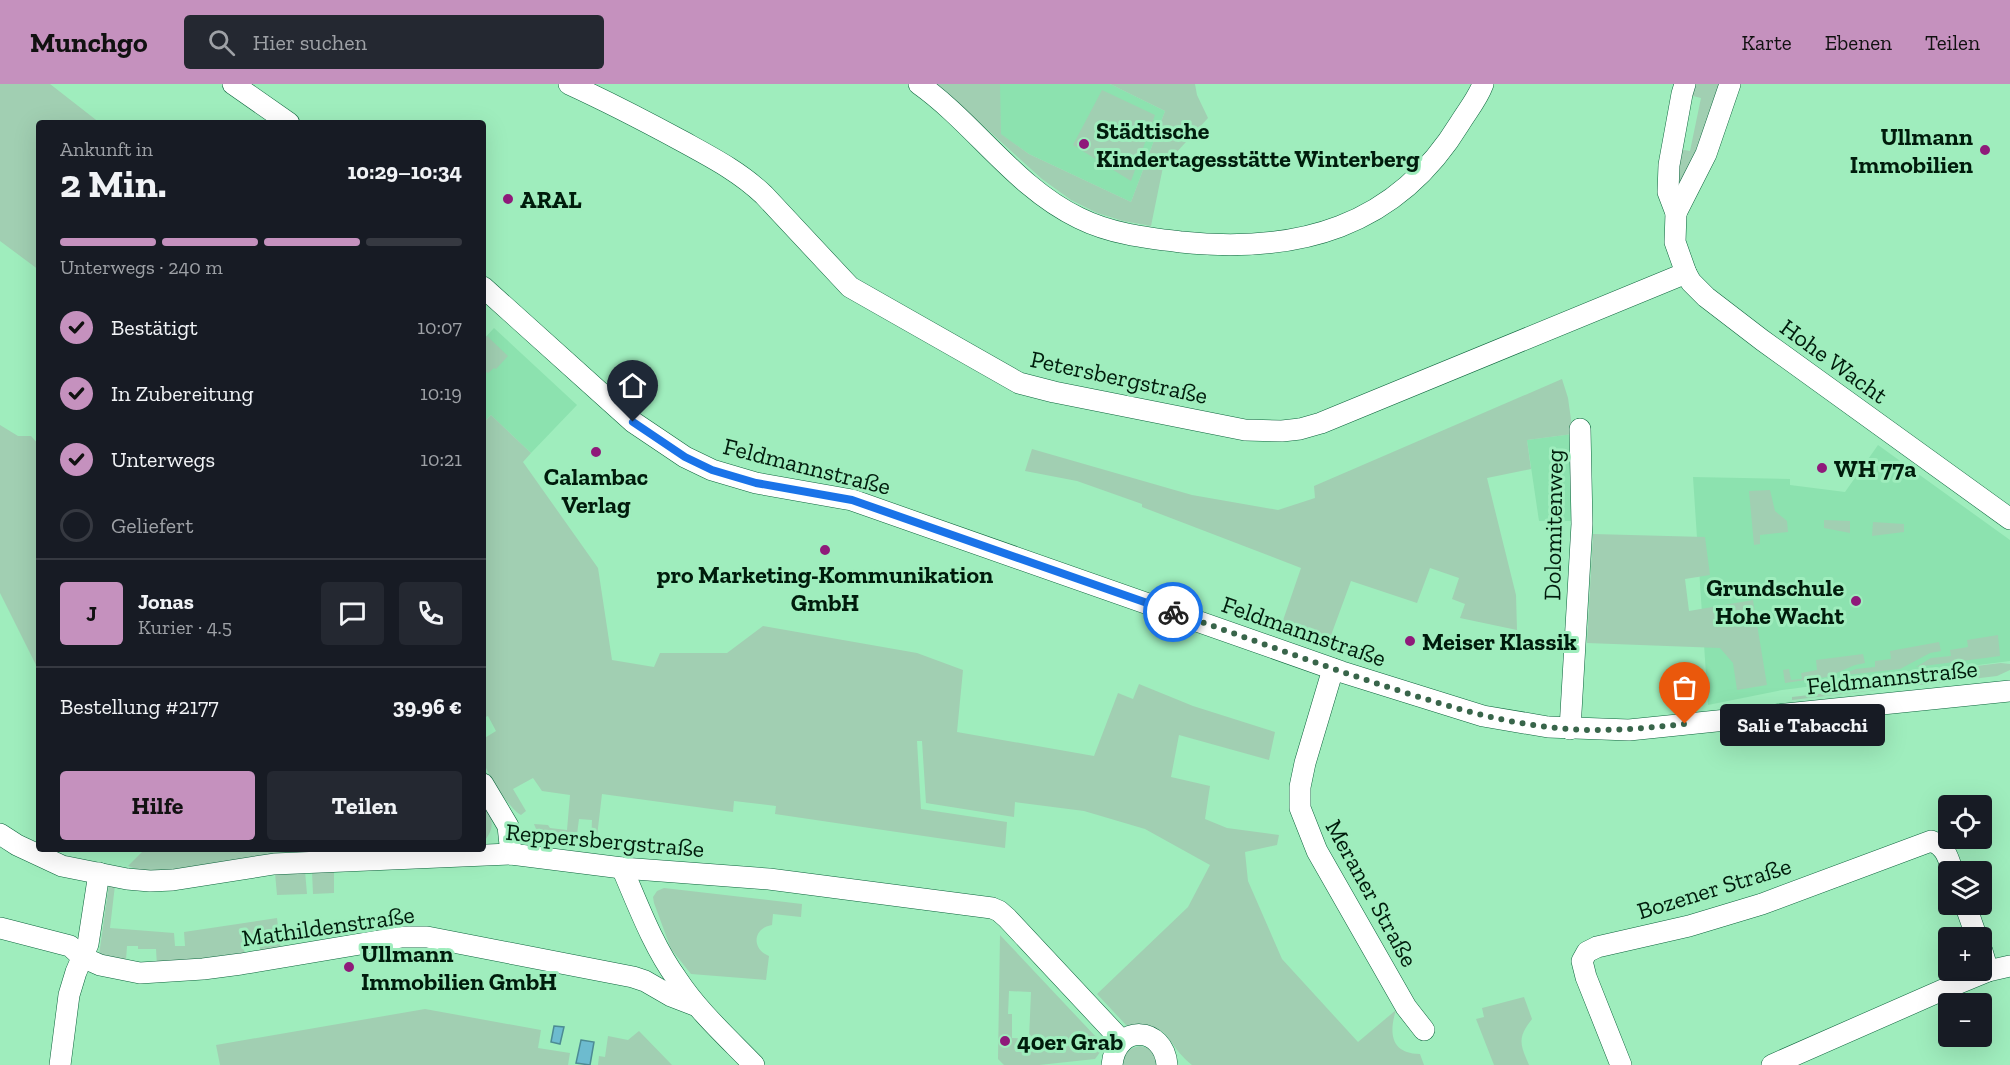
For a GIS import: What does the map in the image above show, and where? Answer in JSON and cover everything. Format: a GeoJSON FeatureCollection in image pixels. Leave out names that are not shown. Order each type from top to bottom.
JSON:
{"type":"FeatureCollection","features":[{"type":"Feature","properties":{"kind":"street"},"geometry":{"type":"LineString","coordinates":[[233,84],[285,120]]}},
{"type":"Feature","properties":{"kind":"street","name":"Petersbergstraße"},"geometry":{"type":"LineString","coordinates":[[569,84],[621,108],[729,167],[764,195],[850,287],[1019,383],[1245,430],[1282,431],[1321,423],[1686,273]]}},
{"type":"Feature","properties":{"kind":"street"},"geometry":{"type":"LineString","coordinates":[[919,84],[1035,189],[1080,219],[1101,227],[1147,238],[1199,244],[1257,245],[1290,241],[1329,232],[1387,203],[1448,144],[1483,84]]}},
{"type":"Feature","properties":{"kind":"street"},"geometry":{"type":"LineString","coordinates":[[1676,213],[1668,192],[1668,177],[1685,84]]}},
{"type":"Feature","properties":{"kind":"street"},"geometry":{"type":"LineString","coordinates":[[1676,213],[1706,154],[1730,84]]}},
{"type":"Feature","properties":{"kind":"street","name":"Hohe Wacht"},"geometry":{"type":"LineString","coordinates":[[1676,213],[1675,242],[1686,273],[1699,291],[1762,340],[2010,519]]}},
{"type":"Feature","properties":{"kind":"street","name":"Feldmannstraße"},"geometry":{"type":"LineString","coordinates":[[486,290],[633,422],[685,457],[712,470],[756,483],[852,500],[1438,704],[1484,716],[1570,729],[1629,730],[2010,691]]}},
{"type":"Feature","properties":{"kind":"street","name":"Dolomitenweg"},"geometry":{"type":"LineString","coordinates":[[1570,729],[1582,524],[1580,429]]}},
{"type":"Feature","properties":{"kind":"street","name":"Meraner Straße"},"geometry":{"type":"LineString","coordinates":[[1333,669],[1305,762],[1300,787],[1300,808],[1317,851],[1406,1007],[1424,1030]]}},
{"type":"Feature","properties":{"kind":"street"},"geometry":{"type":"LineString","coordinates":[[486,789],[508,826],[511,854]]}},
{"type":"Feature","properties":{"kind":"street","name":"Reppersbergstraße"},"geometry":{"type":"LineString","coordinates":[[0,834],[17,845],[62,866],[127,879],[173,880],[274,864],[511,854],[622,868],[769,879],[992,908],[1008,918],[1122,1041]]}},
{"type":"Feature","properties":{"kind":"street","name":"Bozener Straße"},"geometry":{"type":"LineString","coordinates":[[1622,1065],[1586,977],[1582,962],[1587,952],[1597,947],[1689,926],[1762,904],[1931,841],[1940,844],[1950,861]]}},
{"type":"Feature","properties":{"kind":"street"},"geometry":{"type":"LineString","coordinates":[[622,868],[668,966],[697,1006],[754,1065]]}},
{"type":"Feature","properties":{"kind":"street"},"geometry":{"type":"LineString","coordinates":[[60,1065],[69,995],[90,934],[99,873]]}},
{"type":"Feature","properties":{"kind":"street","name":"Mathildenstraße"},"geometry":{"type":"LineString","coordinates":[[0,928],[70,946],[82,957],[92,962],[140,973],[240,964],[402,937],[427,937],[633,977],[697,1006]]}},
{"type":"Feature","properties":{"kind":"street"},"geometry":{"type":"LineString","coordinates":[[1992,970],[2010,966]]}},
{"type":"Feature","properties":{"kind":"street"},"geometry":{"type":"LineString","coordinates":[[1772,1065],[1965,981]]}},
{"type":"Feature","properties":{"kind":"street"},"geometry":{"type":"LineString","coordinates":[[1112,1065],[1113,1052],[1122,1041],[1134,1035],[1154,1039],[1162,1046],[1167,1065]]}},
{"type":"Feature","properties":{"kind":"shaded area"},"geometry":{"type":"Polygon","coordinates":[[[0,84],[50,84],[96,120],[36,120],[36,268],[0,241],[0,84]]]}},
{"type":"Feature","properties":{"kind":"shaded area"},"geometry":{"type":"Polygon","coordinates":[[[937,84],[1000,84],[1001,134],[1029,154],[1131,202],[1165,111],[1110,84],[1195,84],[1197,95],[1208,118],[1163,167],[1151,226],[1097,213],[1071,200],[1042,179],[937,84]]]}},
{"type":"Feature","properties":{"kind":"shaded area","name":"Städtische Kindertagesstätte Winterberg"},"geometry":{"type":"Polygon","coordinates":[[[1000,84],[1110,84],[1165,111],[1131,202],[1029,154],[1000,134],[1000,84]]]}},
{"type":"Feature","properties":{"kind":"shaded area"},"geometry":{"type":"Polygon","coordinates":[[[1694,84],[1721,84],[1710,118],[1680,186],[1677,183],[1679,149],[1690,151],[1701,98],[1689,95],[1694,84]]]}},
{"type":"Feature","properties":{"kind":"shaded area"},"geometry":{"type":"Polygon","coordinates":[[[1102,90],[1155,115],[1131,181],[1073,145],[1102,90]]]}},
{"type":"Feature","properties":{"kind":"shaded area"},"geometry":{"type":"Polygon","coordinates":[[[494,328],[577,405],[531,453],[491,415],[486,420],[486,337],[494,328]]]}},
{"type":"Feature","properties":{"kind":"shaded area"},"geometry":{"type":"Polygon","coordinates":[[[486,337],[508,356],[496,369],[488,373],[486,372],[486,337]]]}},
{"type":"Feature","properties":{"kind":"shaded area"},"geometry":{"type":"Polygon","coordinates":[[[1562,379],[1568,398],[1573,434],[1527,440],[1531,469],[1487,478],[1516,595],[1517,630],[1460,618],[1465,604],[1452,599],[1459,578],[1430,568],[1417,603],[1351,581],[1326,649],[1279,632],[1301,568],[1142,507],[1142,504],[1077,481],[1025,471],[1032,449],[1192,495],[1278,510],[1315,498],[1314,486],[1562,379]]]}},
{"type":"Feature","properties":{"kind":"shaded area"},"geometry":{"type":"Polygon","coordinates":[[[491,415],[531,453],[523,462],[598,568],[612,660],[654,667],[660,653],[727,653],[763,626],[917,653],[963,670],[957,732],[1094,756],[1118,693],[1133,699],[1139,684],[1193,706],[1275,732],[1269,760],[1179,735],[1171,777],[1210,786],[1205,819],[1227,828],[1279,835],[1277,845],[1245,852],[1248,881],[1282,959],[1358,1042],[1396,1010],[1393,1034],[1397,1046],[1410,1053],[1420,1054],[1424,1065],[1192,1065],[1161,1031],[1126,1025],[1097,994],[1188,907],[1210,865],[1145,829],[1084,811],[1015,802],[1014,817],[926,803],[922,741],[917,741],[921,809],[1007,822],[1005,848],[775,814],[776,806],[734,801],[733,812],[602,794],[596,845],[591,844],[592,820],[579,819],[576,842],[545,835],[536,829],[534,824],[567,830],[570,795],[542,791],[533,778],[513,789],[526,811],[521,815],[498,789],[486,768],[486,737],[496,731],[488,716],[486,717],[486,420],[491,415]]]}},
{"type":"Feature","properties":{"kind":"shaded area"},"geometry":{"type":"Polygon","coordinates":[[[0,425],[18,436],[31,436],[36,442],[36,665],[0,593],[0,425]]]}},
{"type":"Feature","properties":{"kind":"shaded area"},"geometry":{"type":"Polygon","coordinates":[[[1573,434],[1577,521],[1539,521],[1527,440],[1573,434]]]}},
{"type":"Feature","properties":{"kind":"shaded area","name":"Grundschule Hohe Wacht"},"geometry":{"type":"Polygon","coordinates":[[[1878,445],[2010,540],[2010,661],[1782,690],[1708,705],[1693,477],[1790,479],[1790,485],[1845,492],[1878,445]]]}},
{"type":"Feature","properties":{"kind":"shaded area"},"geometry":{"type":"Polygon","coordinates":[[[1770,490],[1775,511],[1787,521],[1788,532],[1760,535],[1760,544],[1754,545],[1749,491],[1770,490]]]}},
{"type":"Feature","properties":{"kind":"shaded area"},"geometry":{"type":"Polygon","coordinates":[[[1824,520],[1850,521],[1850,533],[1824,528],[1824,520]]]}},
{"type":"Feature","properties":{"kind":"shaded area"},"geometry":{"type":"Polygon","coordinates":[[[1873,522],[1904,524],[1904,532],[1872,536],[1873,522]]]}},
{"type":"Feature","properties":{"kind":"shaded area"},"geometry":{"type":"Polygon","coordinates":[[[1593,534],[1705,537],[1710,575],[1685,579],[1689,611],[1753,600],[1767,685],[1737,690],[1733,663],[1720,648],[1587,643],[1593,534]]]}},
{"type":"Feature","properties":{"kind":"shaded area"},"geometry":{"type":"Polygon","coordinates":[[[1998,635],[2000,656],[1916,667],[1931,658],[1951,656],[1950,650],[1968,647],[1967,640],[1998,635]]]}},
{"type":"Feature","properties":{"kind":"shaded area"},"geometry":{"type":"Polygon","coordinates":[[[1939,642],[1941,651],[1930,653],[1900,669],[1846,675],[1856,669],[1875,667],[1875,661],[1891,659],[1890,651],[1939,642]]]}},
{"type":"Feature","properties":{"kind":"shaded area"},"geometry":{"type":"Polygon","coordinates":[[[1863,654],[1865,663],[1827,677],[1785,683],[1783,670],[1789,669],[1791,680],[1802,679],[1801,673],[1817,670],[1816,660],[1863,654]]]}},
{"type":"Feature","properties":{"kind":"shaded area"},"geometry":{"type":"Polygon","coordinates":[[[2001,663],[2010,664],[2010,670],[1997,676],[1792,700],[1792,697],[1869,688],[1868,683],[1856,685],[1852,681],[2001,663]]]}},
{"type":"Feature","properties":{"kind":"shaded area"},"geometry":{"type":"Polygon","coordinates":[[[486,807],[492,822],[486,838],[486,807]]]}},
{"type":"Feature","properties":{"kind":"shaded area"},"geometry":{"type":"Polygon","coordinates":[[[142,852],[304,852],[266,855],[175,872],[143,870],[128,866],[142,852]]]}},
{"type":"Feature","properties":{"kind":"shaded area"},"geometry":{"type":"Polygon","coordinates":[[[305,871],[307,894],[277,895],[275,873],[305,871]]]}},
{"type":"Feature","properties":{"kind":"shaded area"},"geometry":{"type":"Polygon","coordinates":[[[312,871],[334,871],[334,893],[313,894],[312,871]]]}},
{"type":"Feature","properties":{"kind":"shaded area"},"geometry":{"type":"Polygon","coordinates":[[[109,884],[115,885],[110,928],[174,933],[175,946],[185,946],[184,932],[277,918],[281,951],[261,954],[258,940],[243,942],[245,956],[157,966],[156,949],[138,949],[138,946],[127,946],[126,960],[99,955],[109,884]]]}},
{"type":"Feature","properties":{"kind":"shaded area"},"geometry":{"type":"Polygon","coordinates":[[[664,888],[802,904],[801,917],[773,914],[772,925],[758,934],[759,949],[769,956],[766,980],[691,974],[671,949],[654,903],[653,897],[657,891],[664,888]]]}},
{"type":"Feature","properties":{"kind":"shaded area"},"geometry":{"type":"Polygon","coordinates":[[[1000,935],[1097,1038],[1101,1051],[1095,1059],[1039,1065],[1004,1065],[998,1059],[1000,935]],[[1009,991],[1008,1014],[1012,1014],[1012,1038],[1029,1039],[1031,992],[1009,991]]]}},
{"type":"Feature","properties":{"kind":"shaded area"},"geometry":{"type":"Polygon","coordinates":[[[1524,997],[1532,1019],[1522,1036],[1524,1052],[1529,1065],[1494,1065],[1476,1019],[1484,1017],[1482,1008],[1524,997]]]}},
{"type":"Feature","properties":{"kind":"shaded area"},"geometry":{"type":"Polygon","coordinates":[[[425,1009],[541,1030],[538,1048],[570,1053],[568,1065],[220,1065],[216,1045],[425,1009]]]}},
{"type":"Feature","properties":{"kind":"shaded area"},"geometry":{"type":"Polygon","coordinates":[[[639,1031],[672,1065],[598,1065],[599,1056],[605,1057],[608,1036],[628,1040],[639,1031]]]}},
{"type":"Feature","properties":{"kind":"shaded area"},"geometry":{"type":"Polygon","coordinates":[[[1140,1046],[1152,1052],[1157,1065],[1123,1065],[1127,1052],[1140,1046]]]}},
{"type":"Feature","properties":{"kind":"water"},"geometry":{"type":"Polygon","coordinates":[[[554,1026],[564,1027],[560,1044],[551,1042],[554,1026]]]}},
{"type":"Feature","properties":{"kind":"water"},"geometry":{"type":"Polygon","coordinates":[[[581,1040],[594,1042],[590,1065],[576,1063],[581,1040]]]}},
{"type":"Feature","properties":{"kind":"way so far"},"geometry":{"type":"LineString","coordinates":[[1173,612],[1438,704],[1501,720],[1548,727],[1598,730],[1629,730],[1685,724]]}},
{"type":"Feature","properties":{"kind":"place","name":"Städtische Kindertagesstätte Winterberg"},"geometry":{"type":"Point","coordinates":[1084,144]}},
{"type":"Feature","properties":{"kind":"place","name":"Ullmann Immobilien"},"geometry":{"type":"Point","coordinates":[1985,150]}},
{"type":"Feature","properties":{"kind":"place","name":"ARAL"},"geometry":{"type":"Point","coordinates":[508,199]}},
{"type":"Feature","properties":{"kind":"place","name":"Calambac Verlag"},"geometry":{"type":"Point","coordinates":[596,452]}},
{"type":"Feature","properties":{"kind":"place","name":"WH 77a"},"geometry":{"type":"Point","coordinates":[1822,468]}},
{"type":"Feature","properties":{"kind":"place","name":"pro Marketing-Kommunikation GmbH"},"geometry":{"type":"Point","coordinates":[825,550]}},
{"type":"Feature","properties":{"kind":"place","name":"Grundschule Hohe Wacht"},"geometry":{"type":"Point","coordinates":[1856,601]}},
{"type":"Feature","properties":{"kind":"place","name":"Meiser Klassik"},"geometry":{"type":"Point","coordinates":[1410,641]}},
{"type":"Feature","properties":{"kind":"place","name":"Sali e Tabacchi"},"geometry":{"type":"Point","coordinates":[1685,724]}},
{"type":"Feature","properties":{"kind":"place","name":"Ullmann Immobilien GmbH"},"geometry":{"type":"Point","coordinates":[349,967]}},
{"type":"Feature","properties":{"kind":"place","name":"40er Grab"},"geometry":{"type":"Point","coordinates":[1005,1041]}},
{"type":"Feature","properties":{"kind":"route"},"geometry":{"type":"LineString","coordinates":[[633,422],[685,457],[712,470],[756,483],[852,500],[1173,612]]}}]}
